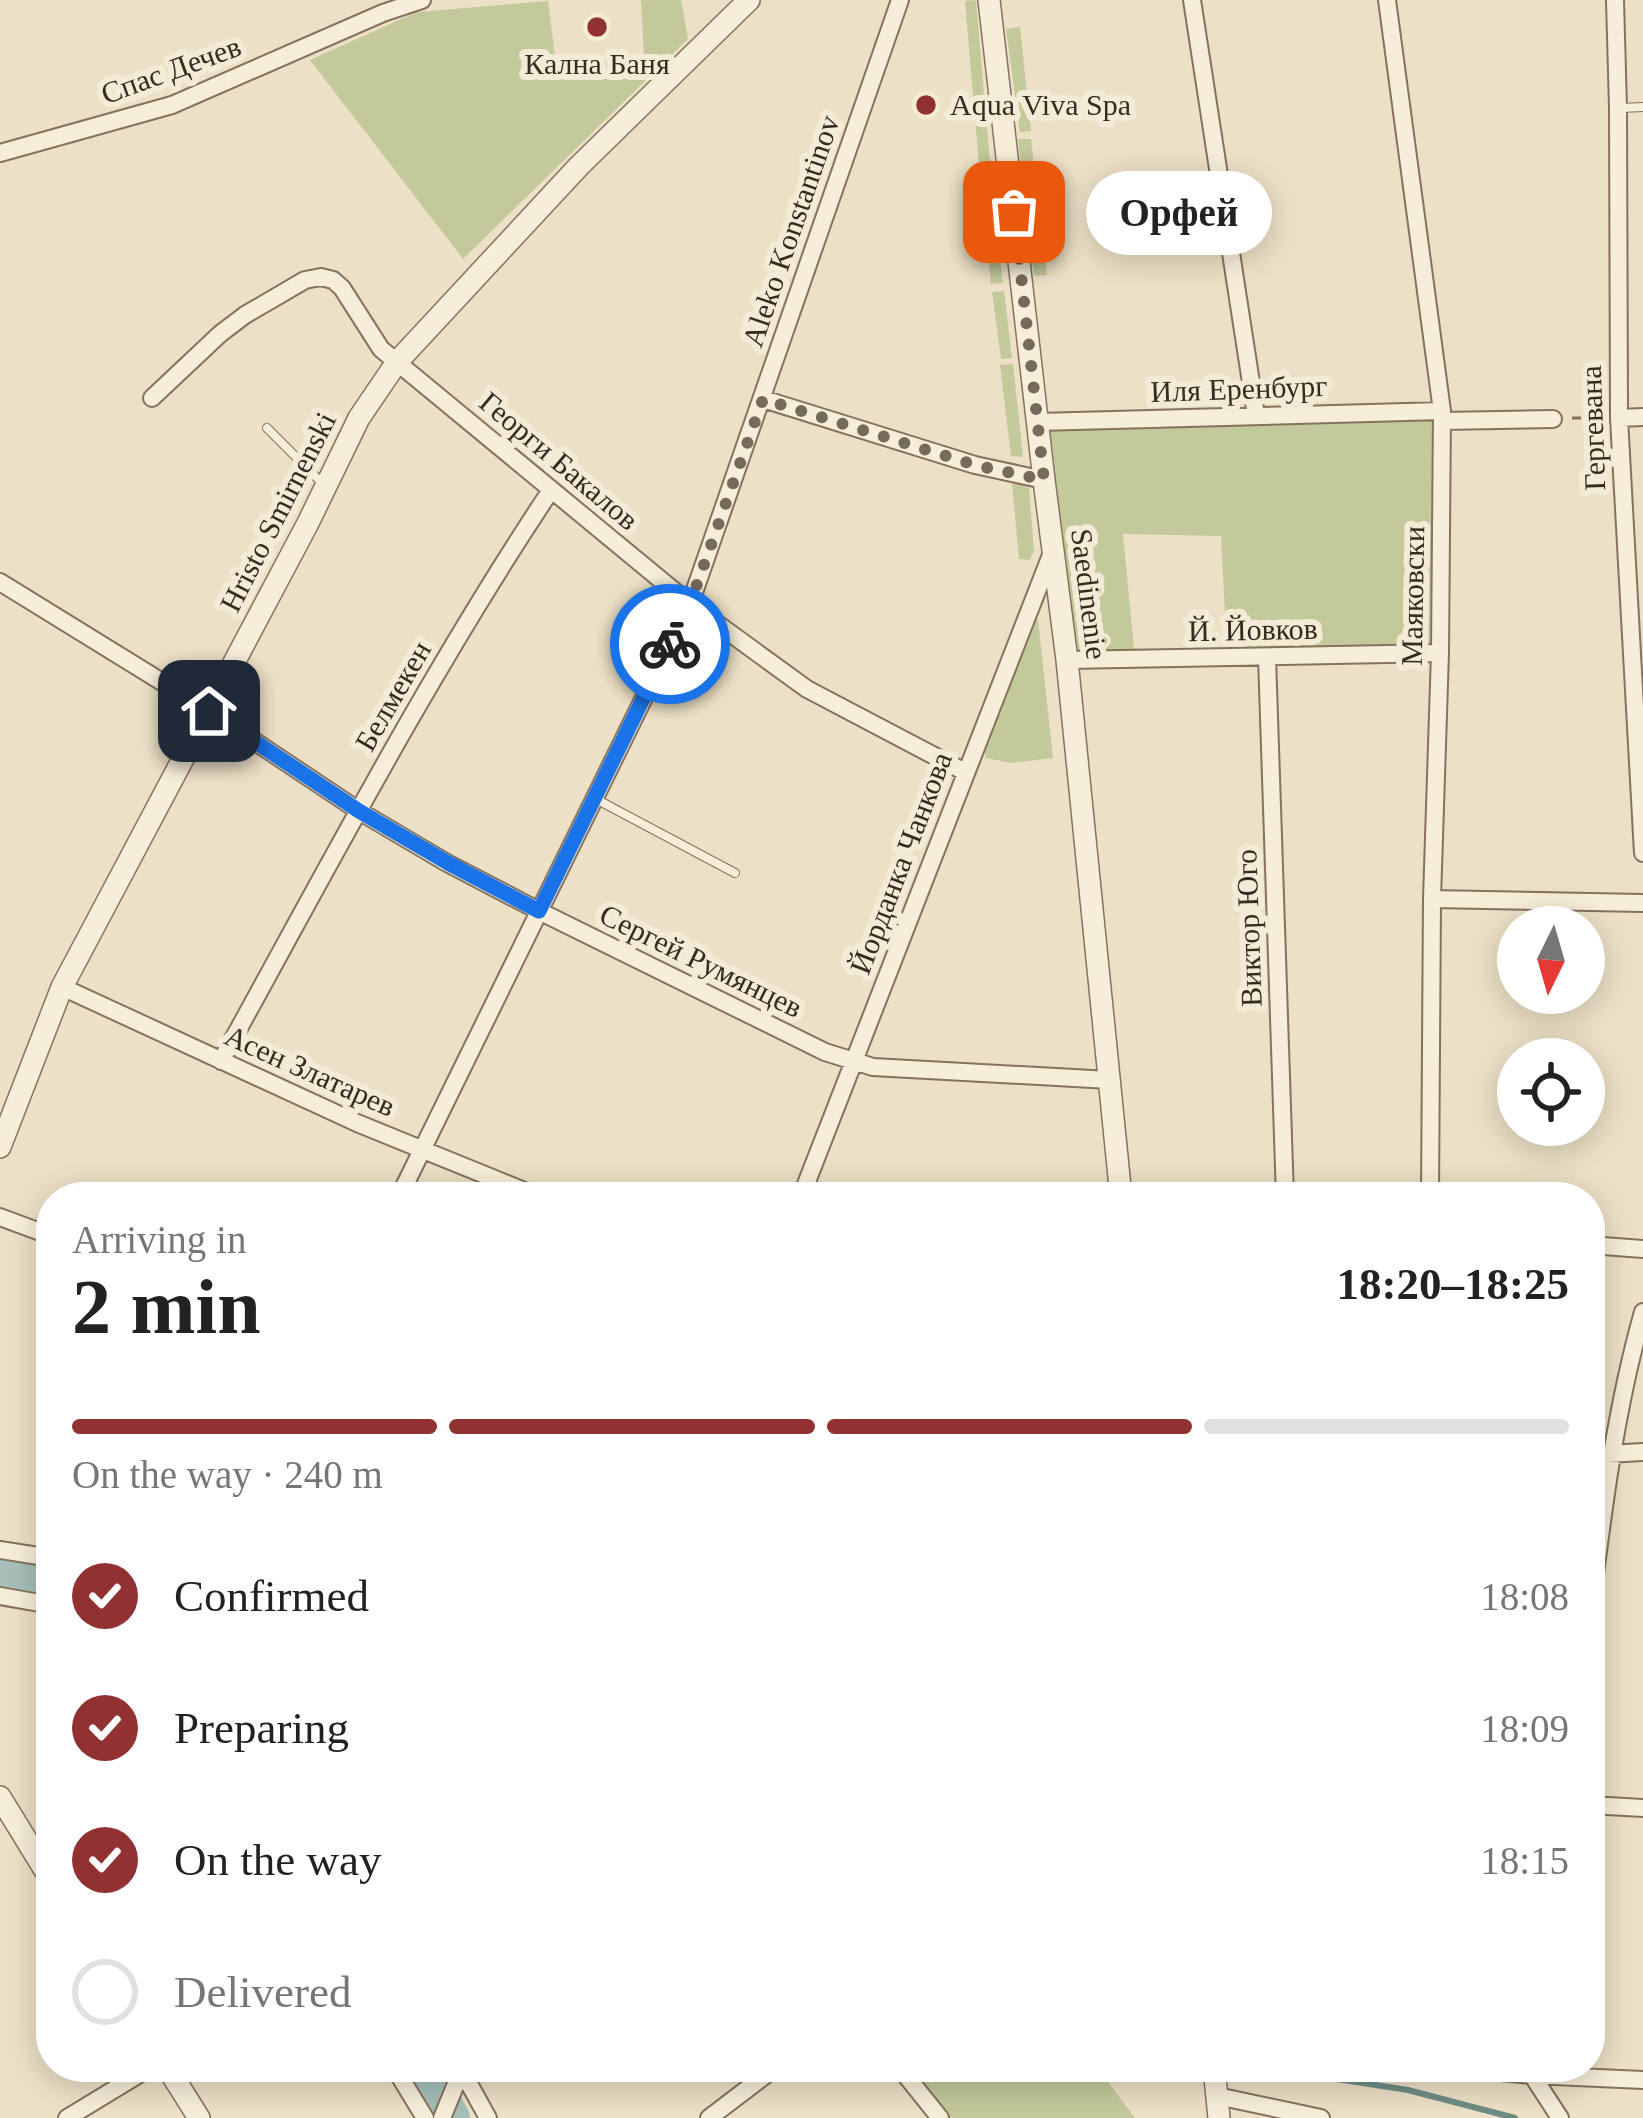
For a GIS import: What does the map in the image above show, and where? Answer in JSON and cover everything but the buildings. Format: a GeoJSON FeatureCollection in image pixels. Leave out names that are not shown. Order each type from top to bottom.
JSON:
{"type":"FeatureCollection","features":[{"type":"Feature","properties":{"kind":"street","name":"Hristo Smirnenski"},"geometry":{"type":"LineString","coordinates":[[0,1147],[62,987],[359,418],[397,362],[579,166],[749,0]]}},
{"type":"Feature","properties":{"kind":"street","name":"Aleko Konstantinov"},"geometry":{"type":"LineString","coordinates":[[406,1182],[690,604],[901,0]]}},
{"type":"Feature","properties":{"kind":"street","name":"Saedinenie"},"geometry":{"type":"LineString","coordinates":[[989,0],[1067,660],[1120,1182]]}},
{"type":"Feature","properties":{"kind":"street"},"geometry":{"type":"LineString","coordinates":[[1192,0],[1256,415]]}},
{"type":"Feature","properties":{"kind":"street","name":"Маяковски"},"geometry":{"type":"LineString","coordinates":[[1387,0],[1442,416],[1430,1182]]}},
{"type":"Feature","properties":{"kind":"street","name":"Гергевана"},"geometry":{"type":"LineString","coordinates":[[1615,0],[1618,418],[1643,854]]}},
{"type":"Feature","properties":{"kind":"street","name":"Спас Дечев"},"geometry":{"type":"LineString","coordinates":[[0,153],[172,105],[417,1]]}},
{"type":"Feature","properties":{"kind":"street","name":"Георги Бакалов"},"geometry":{"type":"LineString","coordinates":[[152,398],[232,325],[305,280],[333,280],[381,349],[690,604],[807,689],[965,772]]}},
{"type":"Feature","properties":{"kind":"street"},"geometry":{"type":"LineString","coordinates":[[763,399],[975,465],[1044,480]]}},
{"type":"Feature","properties":{"kind":"street","name":"Иля Еренбург"},"geometry":{"type":"LineString","coordinates":[[1039,422],[1256,415],[1553,418]]}},
{"type":"Feature","properties":{"kind":"street"},"geometry":{"type":"LineString","coordinates":[[1618,418],[1643,417]]}},
{"type":"Feature","properties":{"kind":"street","name":"Белмекен"},"geometry":{"type":"LineString","coordinates":[[221,1061],[491,579],[551,490]]}},
{"type":"Feature","properties":{"kind":"street","name":"Йорданка Чанкова"},"geometry":{"type":"LineString","coordinates":[[807,1182],[1053,550]]}},
{"type":"Feature","properties":{"kind":"street","name":"Сергей Румянцев"},"geometry":{"type":"LineString","coordinates":[[0,582],[448,863],[851,1062],[1110,1080]]}},
{"type":"Feature","properties":{"kind":"street","name":"Й. Йовков"},"geometry":{"type":"LineString","coordinates":[[1067,660],[1440,652]]}},
{"type":"Feature","properties":{"kind":"street","name":"Виктор Юго"},"geometry":{"type":"LineString","coordinates":[[1267,657],[1285,1182]]}},
{"type":"Feature","properties":{"kind":"street"},"geometry":{"type":"LineString","coordinates":[[1432,899],[1643,903]]}},
{"type":"Feature","properties":{"kind":"street","name":"Асен Златарев"},"geometry":{"type":"LineString","coordinates":[[62,987],[357,1123],[503,1182]]}},
{"type":"Feature","properties":{"kind":"street"},"geometry":{"type":"LineString","coordinates":[[0,1217],[36,1230]]}},
{"type":"Feature","properties":{"kind":"street"},"geometry":{"type":"LineString","coordinates":[[1605,1246],[1643,1249]]}},
{"type":"Feature","properties":{"kind":"street"},"geometry":{"type":"LineString","coordinates":[[1605,1494],[1629,1361],[1643,1312]]}},
{"type":"Feature","properties":{"kind":"street"},"geometry":{"type":"LineString","coordinates":[[1605,1454],[1643,1452]]}},
{"type":"Feature","properties":{"kind":"street"},"geometry":{"type":"LineString","coordinates":[[0,1550],[36,1556]]}},
{"type":"Feature","properties":{"kind":"street"},"geometry":{"type":"LineString","coordinates":[[0,1596],[36,1602]]}},
{"type":"Feature","properties":{"kind":"street"},"geometry":{"type":"LineString","coordinates":[[0,1797],[36,1856]]}},
{"type":"Feature","properties":{"kind":"street"},"geometry":{"type":"LineString","coordinates":[[1605,1806],[1643,1808]]}},
{"type":"Feature","properties":{"kind":"street"},"geometry":{"type":"LineString","coordinates":[[1605,2078],[1643,2080]]}},
{"type":"Feature","properties":{"kind":"street"},"geometry":{"type":"LineString","coordinates":[[67,2118],[126,2082]]}},
{"type":"Feature","properties":{"kind":"street"},"geometry":{"type":"LineString","coordinates":[[176,2082],[199,2118]]}},
{"type":"Feature","properties":{"kind":"street"},"geometry":{"type":"LineString","coordinates":[[403,2082],[425,2118]]}},
{"type":"Feature","properties":{"kind":"street"},"geometry":{"type":"LineString","coordinates":[[442,2118],[457,2082]]}},
{"type":"Feature","properties":{"kind":"street"},"geometry":{"type":"LineString","coordinates":[[465,2082],[488,2118]]}},
{"type":"Feature","properties":{"kind":"street"},"geometry":{"type":"LineString","coordinates":[[709,2118],[756,2082]]}},
{"type":"Feature","properties":{"kind":"street"},"geometry":{"type":"LineString","coordinates":[[911,2082],[940,2118]]}},
{"type":"Feature","properties":{"kind":"street"},"geometry":{"type":"LineString","coordinates":[[1537,2082],[1560,2118]]}},
{"type":"Feature","properties":{"kind":"street"},"geometry":{"type":"LineString","coordinates":[[1218,2107],[1321,2118]]}},
{"type":"Feature","properties":{"kind":"lane"},"geometry":{"type":"LineString","coordinates":[[1618,108],[1643,107]]}},
{"type":"Feature","properties":{"kind":"lane"},"geometry":{"type":"LineString","coordinates":[[267,428],[325,486]]}},
{"type":"Feature","properties":{"kind":"lane"},"geometry":{"type":"LineString","coordinates":[[594,798],[735,873]]}},
{"type":"Feature","properties":{"kind":"path"},"geometry":{"type":"LineString","coordinates":[[1553,418],[1618,418]]}},
{"type":"Feature","properties":{"kind":"green space"},"geometry":{"type":"Polygon","coordinates":[[[641,0],[681,0],[688,39],[463,259],[310,60],[417,12],[548,1],[556,65],[644,57],[641,0]]]}},
{"type":"Feature","properties":{"kind":"green space"},"geometry":{"type":"Polygon","coordinates":[[[976,0],[995,222],[984,224],[965,1],[976,0]]]}},
{"type":"Feature","properties":{"kind":"green space"},"geometry":{"type":"Polygon","coordinates":[[[1020,27],[1031,131],[1020,132],[1006,29],[1020,27]]]}},
{"type":"Feature","properties":{"kind":"green space"},"geometry":{"type":"Polygon","coordinates":[[[1018,139],[1031,139],[1047,275],[1034,276],[1018,139]]]}},
{"type":"Feature","properties":{"kind":"green space"},"geometry":{"type":"Polygon","coordinates":[[[996,229],[1003,283],[991,284],[985,231],[996,229]]]}},
{"type":"Feature","properties":{"kind":"green space"},"geometry":{"type":"Polygon","coordinates":[[[1004,291],[1012,358],[1001,359],[992,292],[1004,291]]]}},
{"type":"Feature","properties":{"kind":"green space"},"geometry":{"type":"Polygon","coordinates":[[[1013,364],[1023,457],[1011,456],[1000,365],[1013,364]]]}},
{"type":"Feature","properties":{"kind":"green space"},"geometry":{"type":"Polygon","coordinates":[[[1442,411],[1440,653],[1267,657],[1226,633],[1221,536],[1123,534],[1135,659],[1067,660],[1038,422],[1442,411]]]}},
{"type":"Feature","properties":{"kind":"green space"},"geometry":{"type":"Polygon","coordinates":[[[1012,483],[1029,488],[1034,551],[1030,560],[1019,559],[1012,483]]]}},
{"type":"Feature","properties":{"kind":"green space"},"geometry":{"type":"Polygon","coordinates":[[[1038,620],[1053,758],[1012,763],[986,758],[984,748],[1030,621],[1038,620]]]}},
{"type":"Feature","properties":{"kind":"green space"},"geometry":{"type":"Polygon","coordinates":[[[911,2082],[1108,2082],[1135,2118],[940,2118],[911,2082]]]}},
{"type":"Feature","properties":{"kind":"waterway"},"geometry":{"type":"LineString","coordinates":[[0,1572],[36,1578]]}},
{"type":"Feature","properties":{"kind":"waterway"},"geometry":{"type":"LineString","coordinates":[[432,2082],[452,2118]]}},
{"type":"Feature","properties":{"kind":"waterway"},"geometry":{"type":"LineString","coordinates":[[1356,2082],[1408,2090],[1515,2118]]}},
{"type":"Feature","properties":{"kind":"way so far"},"geometry":{"type":"LineString","coordinates":[[670,644],[690,604],[763,399],[975,465],[1044,480],[1014,212]]}},
{"type":"Feature","properties":{"kind":"place","name":"Кална Баня"},"geometry":{"type":"Point","coordinates":[597,27]}},
{"type":"Feature","properties":{"kind":"place","name":"Aqua Viva Spa"},"geometry":{"type":"Point","coordinates":[926,105]}},
{"type":"Feature","properties":{"kind":"place","name":"Орфей"},"geometry":{"type":"Point","coordinates":[1014,212]}},
{"type":"Feature","properties":{"kind":"route"},"geometry":{"type":"LineString","coordinates":[[209,711],[359,811],[539,911],[670,644]]}}]}
